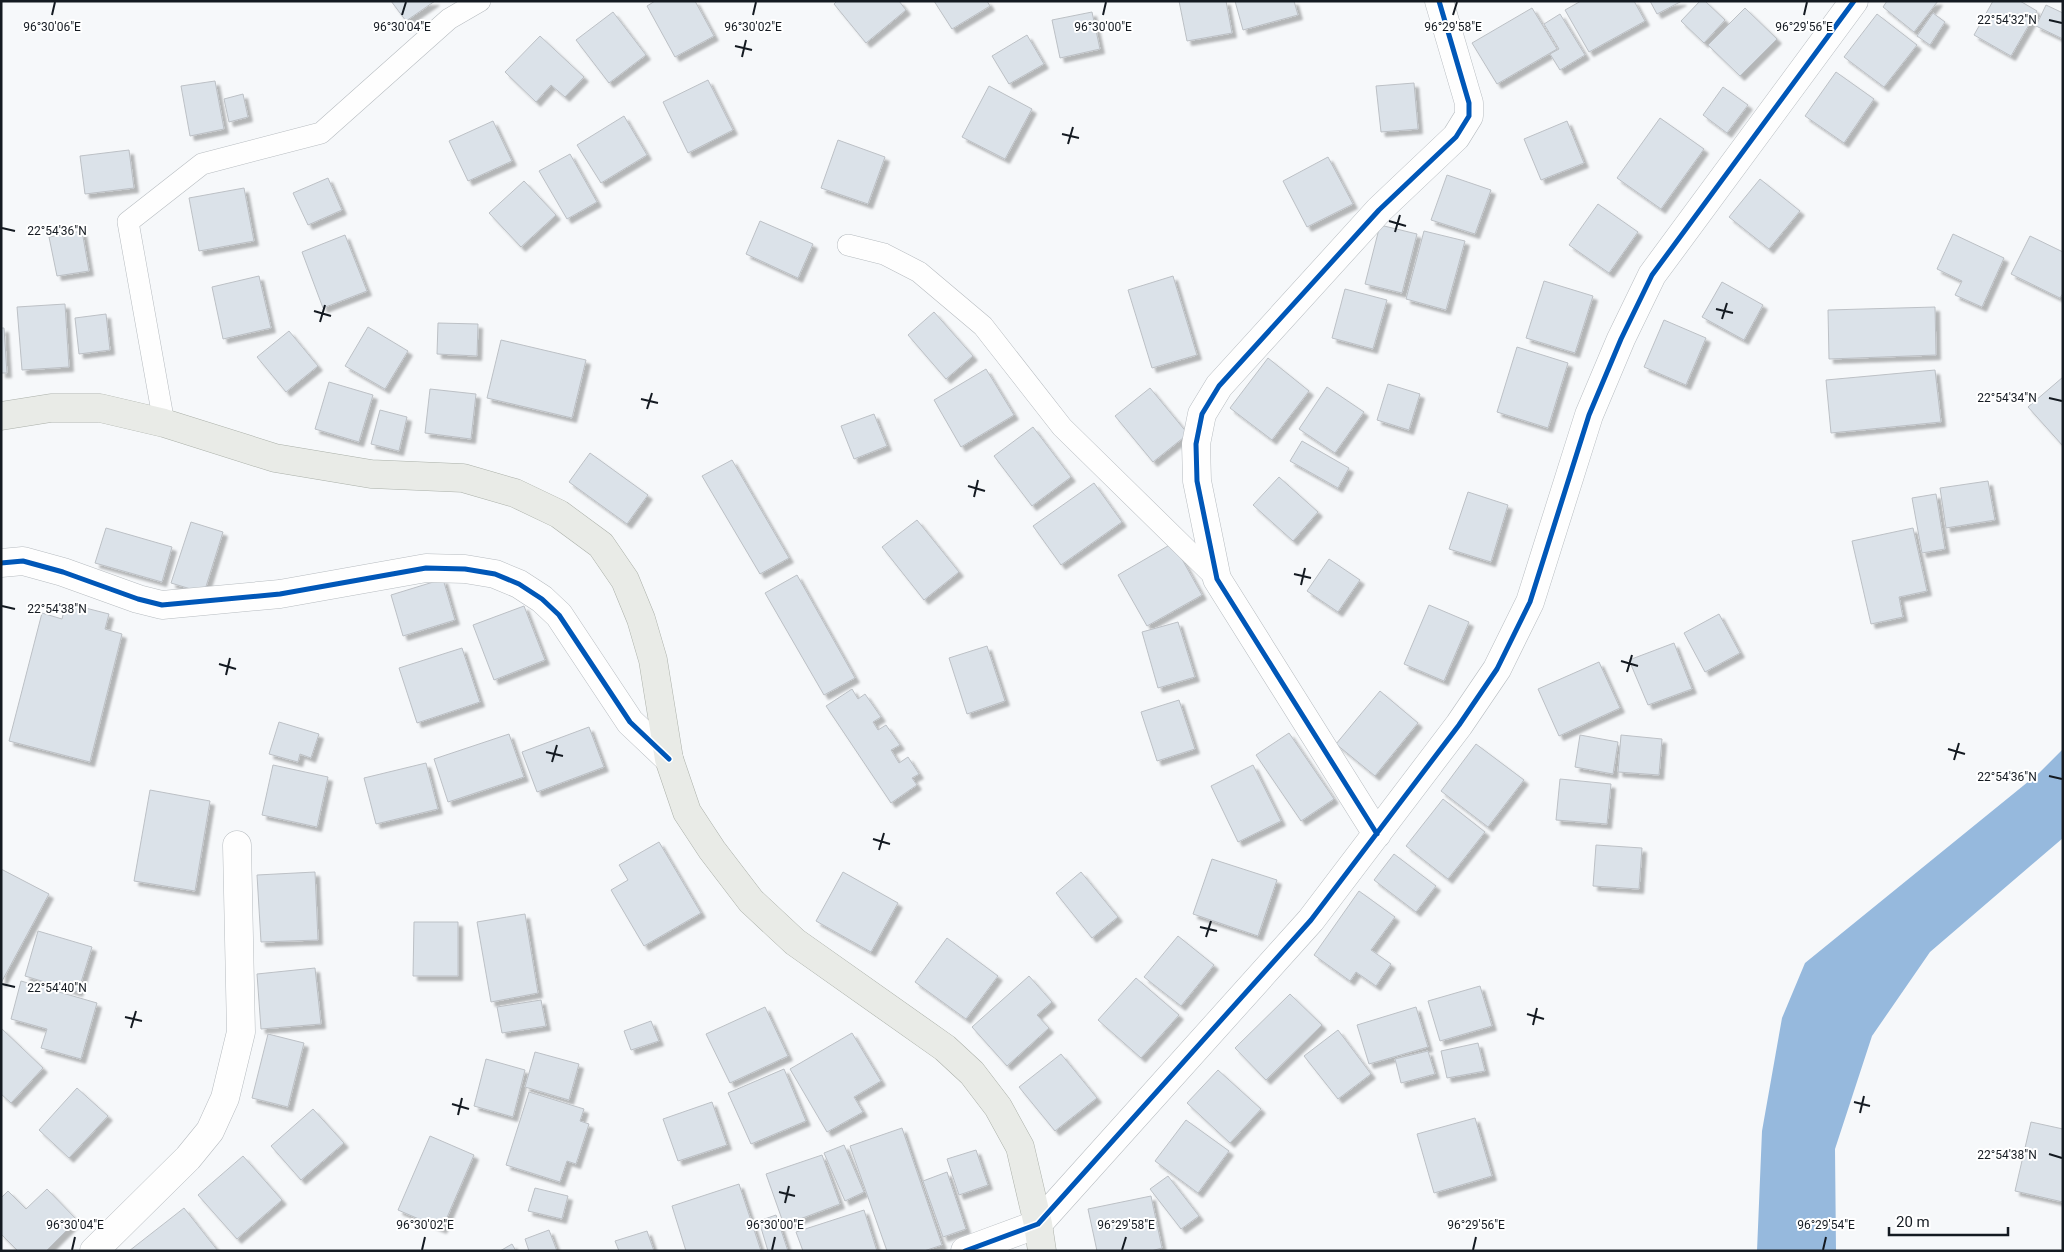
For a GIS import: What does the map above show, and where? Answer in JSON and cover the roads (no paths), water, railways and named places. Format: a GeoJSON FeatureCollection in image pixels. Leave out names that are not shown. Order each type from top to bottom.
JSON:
{"type":"FeatureCollection","features":[{"type":"Feature","properties":{"kind":"main road"},"geometry":{"type":"LineString","coordinates":[[1,416],[51,408],[100,408],[164,423],[275,458],[371,474],[463,478],[515,493],[559,514],[601,546],[625,580],[641,619],[653,660],[669,759],[687,812],[712,850],[751,901],[795,942],[945,1048],[972,1073],[998,1107],[1020,1147],[1038,1224],[1042,1251]]}},
{"type":"Feature","properties":{"kind":"street"},"geometry":{"type":"LineString","coordinates":[[1376,834],[1217,579],[1197,481],[1196,444],[1202,414],[1219,386],[1379,210],[1456,137],[1469,116],[1468,103],[1439,1]]}},
{"type":"Feature","properties":{"kind":"street"},"geometry":{"type":"LineString","coordinates":[[965,1251],[1038,1224],[1311,920],[1459,725],[1491,677],[1530,602],[1589,415],[1621,339],[1652,275],[1854,1]]}},
{"type":"Feature","properties":{"kind":"street"},"geometry":{"type":"LineString","coordinates":[[1,563],[23,561],[63,572],[138,599],[162,605],[280,594],[426,568],[465,569],[495,574],[519,584],[542,599],[559,615],[630,722],[669,759]]}},
{"type":"Feature","properties":{"kind":"street"},"geometry":{"type":"LineString","coordinates":[[94,1251],[188,1158],[210,1131],[225,1098],[242,1032],[237,845]]}},
{"type":"Feature","properties":{"kind":"lane"},"geometry":{"type":"LineString","coordinates":[[164,423],[128,222],[202,164],[320,133],[449,19],[480,1]]}},
{"type":"Feature","properties":{"kind":"lane"},"geometry":{"type":"LineString","coordinates":[[848,245],[884,254],[919,272],[983,326],[1062,427],[1217,579]]}},
{"type":"Feature","properties":{"kind":"water"},"geometry":{"type":"Polygon","coordinates":[[[2063,749],[2063,838],[1930,952],[1872,1036],[1835,1149],[1836,1251],[1757,1251],[1762,1131],[1782,1018],[1805,963],[2039,773],[2063,749]]]}}]}
